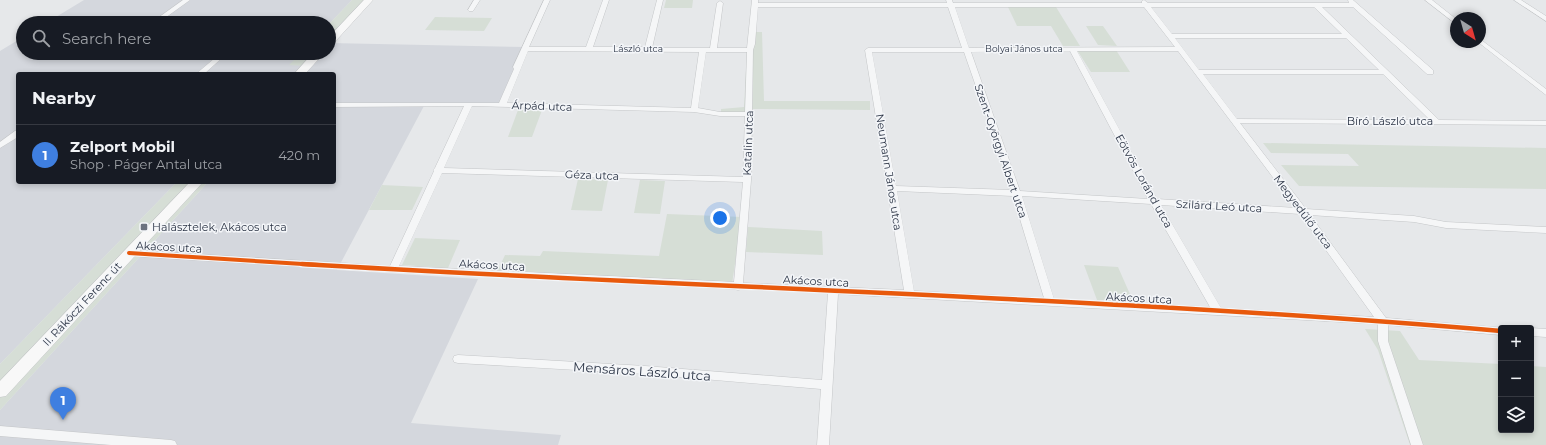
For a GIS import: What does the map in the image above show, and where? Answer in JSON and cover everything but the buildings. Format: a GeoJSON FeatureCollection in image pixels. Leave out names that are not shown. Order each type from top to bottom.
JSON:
{"type":"FeatureCollection","features":[{"type":"Feature","properties":{"kind":"main road"},"geometry":{"type":"LineString","coordinates":[[336,35],[369,0]]}},
{"type":"Feature","properties":{"kind":"main road"},"geometry":{"type":"LineString","coordinates":[[301,72],[312,60]]}},
{"type":"Feature","properties":{"kind":"main road","name":"II. Rákóczi Ferenc út"},"geometry":{"type":"LineString","coordinates":[[0,391],[195,184]]}},
{"type":"Feature","properties":{"kind":"street"},"geometry":{"type":"LineString","coordinates":[[164,16],[187,0]]}},
{"type":"Feature","properties":{"kind":"street"},"geometry":{"type":"LineString","coordinates":[[471,10],[477,0]]}},
{"type":"Feature","properties":{"kind":"street"},"geometry":{"type":"LineString","coordinates":[[502,105],[547,0]]}},
{"type":"Feature","properties":{"kind":"street"},"geometry":{"type":"LineString","coordinates":[[589,49],[606,0]]}},
{"type":"Feature","properties":{"kind":"street"},"geometry":{"type":"LineString","coordinates":[[648,49],[660,0]]}},
{"type":"Feature","properties":{"kind":"street"},"geometry":{"type":"LineString","coordinates":[[1428,0],[1450,17]]}},
{"type":"Feature","properties":{"kind":"street"},"geometry":{"type":"LineString","coordinates":[[1516,0],[1546,19]]}},
{"type":"Feature","properties":{"kind":"street"},"geometry":{"type":"LineString","coordinates":[[713,50],[720,2]]}},
{"type":"Feature","properties":{"kind":"street"},"geometry":{"type":"LineString","coordinates":[[755,3],[950,2],[1316,5],[1351,2],[1430,72]]}},
{"type":"Feature","properties":{"kind":"street","name":"Szent-Györgyi Albert utca"},"geometry":{"type":"LineString","coordinates":[[950,2],[1017,194],[1050,302]]}},
{"type":"Feature","properties":{"kind":"street","name":"Katalin utca"},"geometry":{"type":"LineString","coordinates":[[738,287],[747,180],[750,50],[752,44],[755,3]]}},
{"type":"Feature","properties":{"kind":"street","name":"Megyedűlő utca"},"geometry":{"type":"LineString","coordinates":[[1144,3],[1303,211],[1383,321]]}},
{"type":"Feature","properties":{"kind":"street"},"geometry":{"type":"LineString","coordinates":[[1316,5],[1436,121]]}},
{"type":"Feature","properties":{"kind":"street"},"geometry":{"type":"LineString","coordinates":[[1170,36],[1347,36]]}},
{"type":"Feature","properties":{"kind":"street"},"geometry":{"type":"LineString","coordinates":[[1486,46],[1546,93]]}},
{"type":"Feature","properties":{"kind":"street","name":"László utca"},"geometry":{"type":"LineString","coordinates":[[526,49],[750,50]]}},
{"type":"Feature","properties":{"kind":"street","name":"Eötvös Loránd utca"},"geometry":{"type":"LineString","coordinates":[[1072,49],[1155,202],[1218,312]]}},
{"type":"Feature","properties":{"kind":"street","name":"Bolyai János utca"},"geometry":{"type":"LineString","coordinates":[[868,50],[1180,49]]}},
{"type":"Feature","properties":{"kind":"street"},"geometry":{"type":"LineString","coordinates":[[694,110],[703,50]]}},
{"type":"Feature","properties":{"kind":"street","name":"Neumann János utca"},"geometry":{"type":"LineString","coordinates":[[868,50],[910,294]]}},
{"type":"Feature","properties":{"kind":"street"},"geometry":{"type":"LineString","coordinates":[[202,72],[216,60]]}},
{"type":"Feature","properties":{"kind":"street"},"geometry":{"type":"LineString","coordinates":[[1197,72],[1384,72]]}},
{"type":"Feature","properties":{"kind":"street"},"geometry":{"type":"LineString","coordinates":[[392,269],[469,104]]}},
{"type":"Feature","properties":{"kind":"street","name":"Árpád utca"},"geometry":{"type":"LineString","coordinates":[[336,105],[469,104],[694,110],[720,114],[749,114]]}},
{"type":"Feature","properties":{"kind":"street","name":"Bíró László utca"},"geometry":{"type":"LineString","coordinates":[[1235,121],[1436,121],[1546,123]]}},
{"type":"Feature","properties":{"kind":"street"},"geometry":{"type":"LineString","coordinates":[[0,146],[16,134]]}},
{"type":"Feature","properties":{"kind":"street","name":"Géza utca"},"geometry":{"type":"LineString","coordinates":[[437,170],[747,180]]}},
{"type":"Feature","properties":{"kind":"street","name":"Szilárd Leó utca"},"geometry":{"type":"LineString","coordinates":[[891,188],[1303,211],[1414,219],[1446,225],[1546,230]]}},
{"type":"Feature","properties":{"kind":"street","name":"Akácos utca"},"geometry":{"type":"LineString","coordinates":[[130,253],[392,269],[738,287],[910,294],[1383,321],[1498,331]]}},
{"type":"Feature","properties":{"kind":"street"},"geometry":{"type":"LineString","coordinates":[[823,445],[833,291]]}},
{"type":"Feature","properties":{"kind":"street"},"geometry":{"type":"LineString","coordinates":[[1383,321],[1383,341],[1418,445]]}},
{"type":"Feature","properties":{"kind":"street"},"geometry":{"type":"LineString","coordinates":[[1534,332],[1546,333]]}},
{"type":"Feature","properties":{"kind":"street","name":"Mensáros László utca"},"geometry":{"type":"LineString","coordinates":[[458,360],[645,370],[826,385]]}},
{"type":"Feature","properties":{"kind":"street"},"geometry":{"type":"LineString","coordinates":[[0,431],[171,445]]}},
{"type":"Feature","properties":{"kind":"shaded area"},"geometry":{"type":"Polygon","coordinates":[[[84,0],[352,0],[336,17],[58,16],[84,0]]]}},
{"type":"Feature","properties":{"kind":"shaded area"},"geometry":{"type":"Polygon","coordinates":[[[352,0],[364,0],[336,30],[336,17],[352,0]]]}},
{"type":"Feature","properties":{"kind":"shaded area"},"geometry":{"type":"Polygon","coordinates":[[[666,0],[693,0],[692,8],[664,8],[666,0]]]}},
{"type":"Feature","properties":{"kind":"shaded area"},"geometry":{"type":"Polygon","coordinates":[[[1008,7],[1056,7],[1080,46],[1063,46],[1051,26],[1017,26],[1008,7]]]}},
{"type":"Feature","properties":{"kind":"shaded area"},"geometry":{"type":"Polygon","coordinates":[[[435,17],[492,18],[484,31],[425,30],[435,17]]]}},
{"type":"Feature","properties":{"kind":"shaded area"},"geometry":{"type":"Polygon","coordinates":[[[1086,26],[1103,26],[1117,46],[1098,45],[1086,26]]]}},
{"type":"Feature","properties":{"kind":"shaded area"},"geometry":{"type":"Polygon","coordinates":[[[756,32],[762,32],[764,101],[870,101],[870,110],[752,109],[743,113],[721,112],[721,109],[744,107],[747,52],[756,32]]]}},
{"type":"Feature","properties":{"kind":"shaded area"},"geometry":{"type":"Polygon","coordinates":[[[16,41],[16,60],[336,60],[336,43],[526,47],[502,105],[425,104],[337,270],[478,279],[411,423],[561,435],[558,445],[0,445],[0,410],[206,184],[336,184],[336,72],[16,72],[16,184],[175,184],[0,364],[0,51],[16,41]]]}},
{"type":"Feature","properties":{"kind":"shaded area"},"geometry":{"type":"Polygon","coordinates":[[[1077,50],[1116,50],[1130,72],[1091,72],[1077,50]]]}},
{"type":"Feature","properties":{"kind":"shaded area"},"geometry":{"type":"Polygon","coordinates":[[[294,60],[309,60],[303,66],[289,65],[294,60]]]}},
{"type":"Feature","properties":{"kind":"shaded area"},"geometry":{"type":"Polygon","coordinates":[[[518,110],[542,110],[532,137],[508,137],[518,110]]]}},
{"type":"Feature","properties":{"kind":"shaded area"},"geometry":{"type":"Polygon","coordinates":[[[1263,143],[1546,148],[1546,189],[1299,186],[1281,165],[1359,166],[1348,154],[1271,153],[1263,143]]]}},
{"type":"Feature","properties":{"kind":"shaded area"},"geometry":{"type":"Polygon","coordinates":[[[578,179],[608,180],[602,211],[571,210],[578,179]]]}},
{"type":"Feature","properties":{"kind":"shaded area"},"geometry":{"type":"Polygon","coordinates":[[[640,180],[665,181],[660,214],[634,213],[640,180]]]}},
{"type":"Feature","properties":{"kind":"shaded area"},"geometry":{"type":"Polygon","coordinates":[[[175,184],[206,184],[0,410],[0,364],[175,184]]]}},
{"type":"Feature","properties":{"kind":"shaded area"},"geometry":{"type":"Polygon","coordinates":[[[382,185],[423,187],[412,210],[369,210],[382,185]]]}},
{"type":"Feature","properties":{"kind":"shaded area"},"geometry":{"type":"Polygon","coordinates":[[[667,214],[742,217],[732,284],[498,270],[505,255],[540,256],[543,251],[659,256],[667,214]]]}},
{"type":"Feature","properties":{"kind":"shaded area"},"geometry":{"type":"Polygon","coordinates":[[[748,227],[822,231],[823,255],[746,252],[748,227]]]}},
{"type":"Feature","properties":{"kind":"shaded area"},"geometry":{"type":"Polygon","coordinates":[[[415,238],[460,240],[448,268],[402,265],[415,238]]]}},
{"type":"Feature","properties":{"kind":"shaded area"},"geometry":{"type":"Polygon","coordinates":[[[1084,265],[1118,267],[1133,301],[1097,300],[1084,265]]]}},
{"type":"Feature","properties":{"kind":"shaded area"},"geometry":{"type":"Polygon","coordinates":[[[1365,329],[1400,331],[1419,360],[1498,364],[1498,433],[1534,433],[1534,366],[1546,367],[1546,445],[1410,445],[1378,350],[1365,329]]]}},
{"type":"Feature","properties":{"kind":"cycle path"},"geometry":{"type":"LineString","coordinates":[[129,253],[393,269],[910,294],[1383,321],[1498,331]]}},
{"type":"Feature","properties":{"kind":"place","name":"Halásztelek, Akácos utca"},"geometry":{"type":"Point","coordinates":[144,227]}},
{"type":"Feature","properties":{"kind":"place","name":"Zelport Mobil"},"geometry":{"type":"Point","coordinates":[63,420]}}]}
